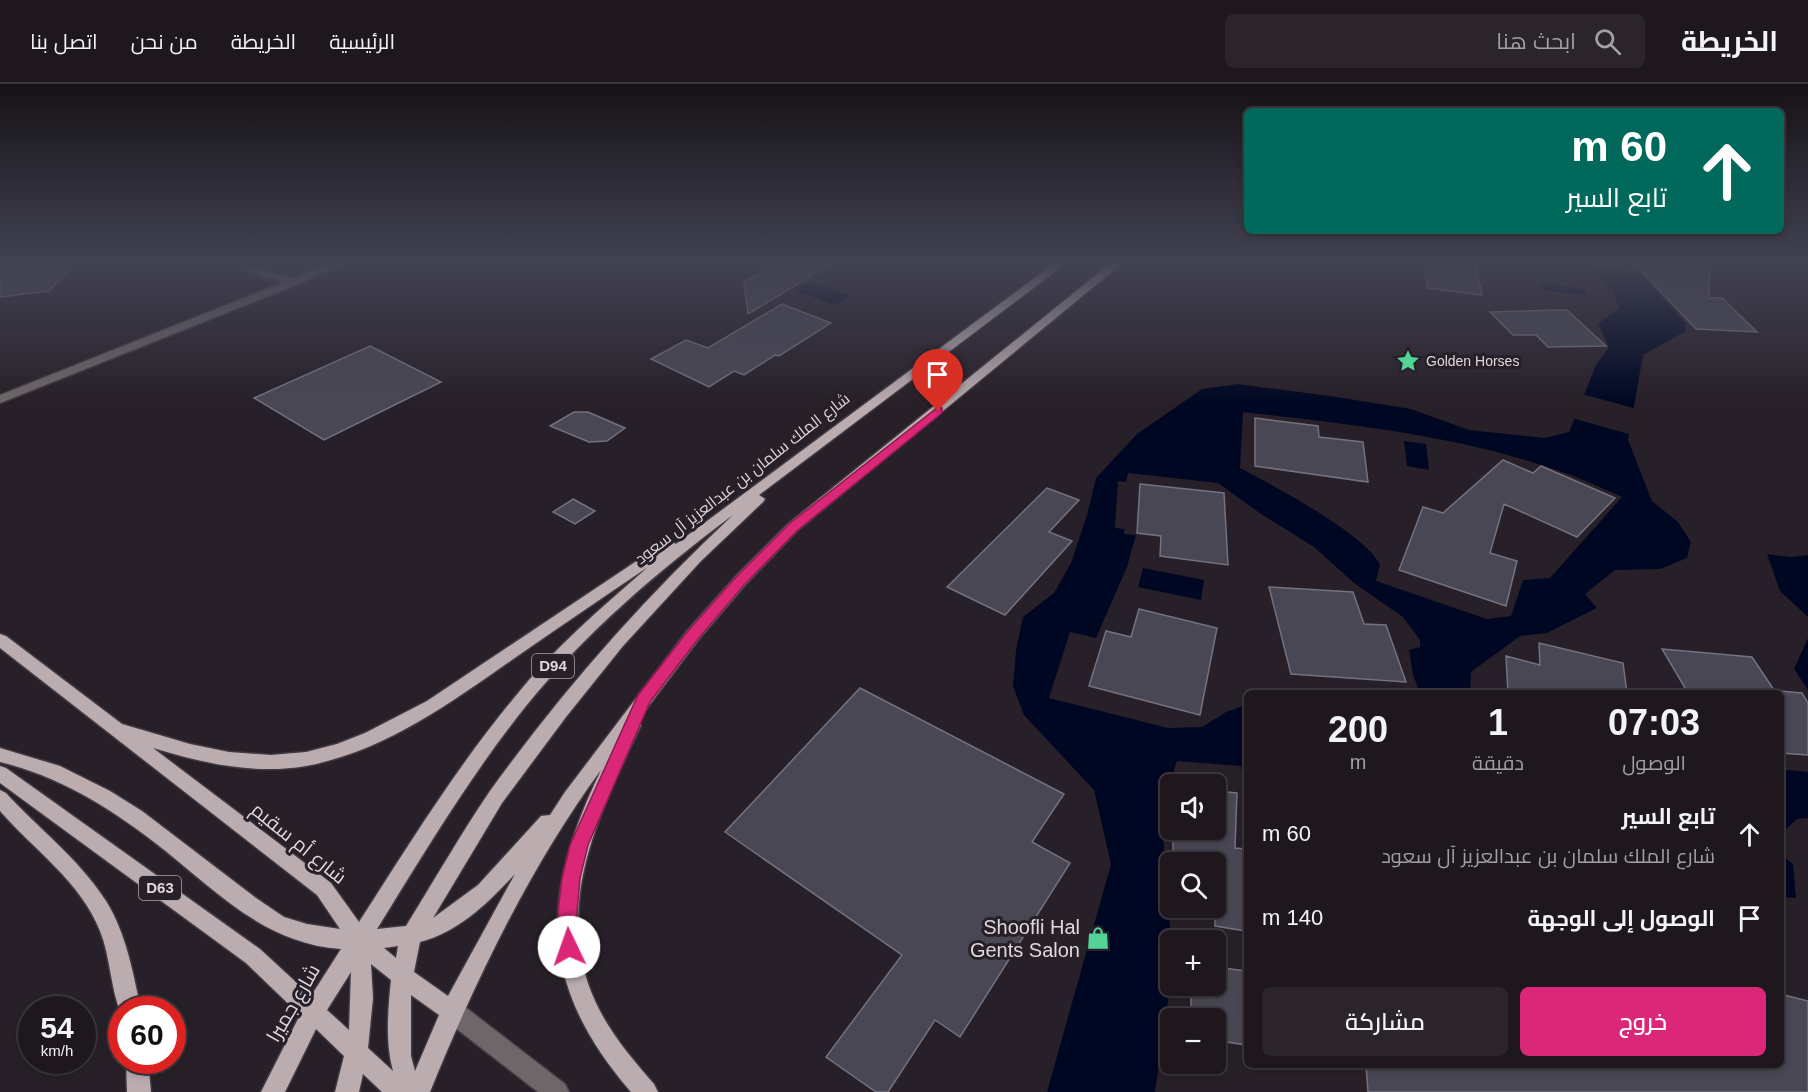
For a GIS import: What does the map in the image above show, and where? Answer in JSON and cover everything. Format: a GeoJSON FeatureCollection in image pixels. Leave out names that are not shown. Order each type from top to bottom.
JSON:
{"type":"FeatureCollection","features":[{"type":"Feature","properties":{"kind":"main road","name":"شارع الملك سلمان بن عبدالعزيز آل سعود"},"geometry":{"type":"LineString","coordinates":[[358,940],[449,798],[521,701],[588,629],[669,556],[1000,309]]}},
{"type":"Feature","properties":{"kind":"main road"},"geometry":{"type":"LineString","coordinates":[[0,755],[72,779],[104,798],[136,818],[256,910],[283,926],[318,937],[358,940],[411,936],[439,926],[461,911],[509,865],[571,797],[693,635],[741,580],[794,527],[1061,309]]}},
{"type":"Feature","properties":{"kind":"main road"},"geometry":{"type":"LineString","coordinates":[[112,728],[208,757],[270,762],[323,755],[358,744],[404,722],[464,685],[810,450]]}},
{"type":"Feature","properties":{"kind":"main road"},"geometry":{"type":"LineString","coordinates":[[410,1092],[400,1056],[399,1010],[402,976],[411,936],[496,798],[560,712],[617,642],[696,558],[810,450]]}},
{"type":"Feature","properties":{"kind":"main road","name":"شارع أم سقيم"},"geometry":{"type":"LineString","coordinates":[[0,640],[324,889],[358,940],[402,976],[452,1011]]}},
{"type":"Feature","properties":{"kind":"main road"},"geometry":{"type":"LineString","coordinates":[[644,699],[579,845],[571,878],[567,912],[569,947],[586,1009],[602,1039],[622,1066],[646,1092]]}},
{"type":"Feature","properties":{"kind":"main road","name":"D63"},"geometry":{"type":"LineString","coordinates":[[0,773],[253,956],[399,1092]]}},
{"type":"Feature","properties":{"kind":"main road"},"geometry":{"type":"LineString","coordinates":[[418,1092],[452,1011],[521,881],[571,797]]}},
{"type":"Feature","properties":{"kind":"main road"},"geometry":{"type":"LineString","coordinates":[[0,798],[79,881],[99,909],[115,943],[127,996]]}},
{"type":"Feature","properties":{"kind":"main road"},"geometry":{"type":"LineString","coordinates":[[347,1092],[358,1056],[363,996],[358,940]]}},
{"type":"Feature","properties":{"kind":"main road","name":"شارع جميرا"},"geometry":{"type":"LineString","coordinates":[[273,1092],[313,1012],[358,940]]}},
{"type":"Feature","properties":{"kind":"main road"},"geometry":{"type":"LineString","coordinates":[[138,1074],[140,1092]]}},
{"type":"Feature","properties":{"kind":"street"},"geometry":{"type":"LineString","coordinates":[[0,399],[226,309]]}},
{"type":"Feature","properties":{"kind":"street","name":"شارع أم سقيم"},"geometry":{"type":"LineString","coordinates":[[452,1011],[557,1092]]}},
{"type":"Feature","properties":{"kind":"water"},"geometry":{"type":"Polygon","coordinates":[[[1618,309],[1672,309],[1685,323],[1686,331],[1643,355],[1628,440],[1652,501],[1678,522],[1691,542],[1687,558],[1660,569],[1615,570],[1585,594],[1597,608],[1547,633],[1520,636],[1471,672],[1470,690],[1419,690],[1413,675],[1409,650],[1420,647],[1420,640],[1403,617],[1354,583],[1314,547],[1261,514],[1218,483],[1128,473],[1126,482],[1118,481],[1115,528],[1125,529],[1124,534],[1136,535],[1127,567],[1096,638],[1070,632],[1049,698],[1168,728],[1202,727],[1226,712],[1244,706],[1244,785],[1241,766],[1177,761],[1173,774],[1160,774],[1160,840],[1163,840],[1164,852],[1160,852],[1160,918],[1169,918],[1170,930],[1160,930],[1160,996],[1169,996],[1167,1008],[1160,1008],[1160,1057],[1155,1092],[1047,1092],[1111,864],[1094,790],[1024,715],[1013,686],[1016,650],[1023,617],[1054,593],[1071,563],[1087,515],[1096,478],[1137,434],[1202,389],[1238,384],[1411,409],[1469,430],[1545,438],[1569,432],[1596,365],[1609,347],[1598,324],[1618,309]],[[1243,412],[1240,468],[1317,512],[1357,540],[1372,553],[1380,565],[1376,581],[1487,619],[1511,616],[1523,580],[1550,578],[1622,497],[1531,462],[1484,449],[1389,430],[1243,412]]]}},
{"type":"Feature","properties":{"kind":"water"},"geometry":{"type":"Polygon","coordinates":[[[1404,441],[1426,444],[1429,470],[1407,466],[1404,441]]]}},
{"type":"Feature","properties":{"kind":"water"},"geometry":{"type":"Polygon","coordinates":[[[1767,554],[1791,557],[1808,555],[1808,617],[1780,591],[1767,554]]]}},
{"type":"Feature","properties":{"kind":"water"},"geometry":{"type":"Polygon","coordinates":[[[1143,568],[1204,580],[1201,600],[1138,587],[1143,568]]]}},
{"type":"Feature","properties":{"kind":"water"},"geometry":{"type":"Polygon","coordinates":[[[1808,638],[1808,690],[1794,669],[1808,638]]]}},
{"type":"Feature","properties":{"kind":"water"},"geometry":{"type":"Polygon","coordinates":[[[1784,771],[1808,772],[1808,818],[1797,819],[1784,831],[1784,771]]]}},
{"type":"Feature","properties":{"kind":"water"},"geometry":{"type":"Polygon","coordinates":[[[1784,857],[1793,864],[1796,898],[1784,897],[1784,857]]]}},
{"type":"Feature","properties":{"kind":"pier"},"geometry":{"type":"Polygon","coordinates":[[[1582,394],[1637,409],[1632,435],[1572,418],[1582,394]]]}},
{"type":"Feature","properties":{"kind":"building"},"geometry":{"type":"Polygon","coordinates":[[[774,309],[795,309],[831,323],[744,375],[734,371],[709,387],[651,359],[686,340],[708,348],[774,309]]]}},
{"type":"Feature","properties":{"kind":"building"},"geometry":{"type":"Polygon","coordinates":[[[1677,309],[1733,309],[1757,332],[1696,329],[1677,309]]]}},
{"type":"Feature","properties":{"kind":"building"},"geometry":{"type":"Polygon","coordinates":[[[1567,310],[1606,346],[1548,347],[1536,335],[1513,335],[1490,312],[1567,310]]]}},
{"type":"Feature","properties":{"kind":"building"},"geometry":{"type":"Polygon","coordinates":[[[370,346],[441,382],[324,440],[254,398],[370,346]]]}},
{"type":"Feature","properties":{"kind":"building"},"geometry":{"type":"Polygon","coordinates":[[[574,412],[588,412],[625,428],[607,441],[589,442],[550,426],[574,412]]]}},
{"type":"Feature","properties":{"kind":"building"},"geometry":{"type":"Polygon","coordinates":[[[1255,418],[1318,426],[1319,437],[1363,442],[1368,482],[1255,466],[1255,418]]]}},
{"type":"Feature","properties":{"kind":"building"},"geometry":{"type":"Polygon","coordinates":[[[1503,460],[1533,473],[1541,466],[1615,498],[1577,537],[1504,504],[1490,553],[1517,561],[1506,606],[1399,570],[1423,507],[1443,513],[1503,460]]]}},
{"type":"Feature","properties":{"kind":"building"},"geometry":{"type":"Polygon","coordinates":[[[1140,484],[1224,493],[1228,565],[1160,556],[1161,536],[1137,533],[1140,484]]]}},
{"type":"Feature","properties":{"kind":"building"},"geometry":{"type":"Polygon","coordinates":[[[1047,488],[1079,500],[1049,532],[1072,541],[1005,615],[947,587],[1047,488]]]}},
{"type":"Feature","properties":{"kind":"building"},"geometry":{"type":"Polygon","coordinates":[[[573,499],[595,511],[575,524],[553,512],[573,499]]]}},
{"type":"Feature","properties":{"kind":"building"},"geometry":{"type":"Polygon","coordinates":[[[1269,587],[1353,592],[1364,624],[1386,625],[1406,682],[1291,674],[1269,587]]]}},
{"type":"Feature","properties":{"kind":"building"},"geometry":{"type":"Polygon","coordinates":[[[1139,609],[1217,628],[1200,715],[1089,686],[1106,631],[1131,637],[1139,609]]]}},
{"type":"Feature","properties":{"kind":"building"},"geometry":{"type":"Polygon","coordinates":[[[1539,643],[1623,663],[1627,690],[1508,690],[1506,656],[1540,665],[1539,643]]]}},
{"type":"Feature","properties":{"kind":"building"},"geometry":{"type":"Polygon","coordinates":[[[1662,649],[1752,657],[1774,690],[1686,690],[1662,649]]]}},
{"type":"Feature","properties":{"kind":"building"},"geometry":{"type":"Polygon","coordinates":[[[860,688],[1064,794],[1032,842],[1070,863],[960,1037],[935,1020],[888,1092],[876,1092],[826,1057],[902,955],[725,832],[860,688]]]}},
{"type":"Feature","properties":{"kind":"building"},"geometry":{"type":"Polygon","coordinates":[[[1784,691],[1802,693],[1808,703],[1808,755],[1784,753],[1784,691]]]}},
{"type":"Feature","properties":{"kind":"building"},"geometry":{"type":"Polygon","coordinates":[[[1226,792],[1237,793],[1235,848],[1244,849],[1244,931],[1215,926],[1215,918],[1226,918],[1226,852],[1173,852],[1173,840],[1226,840],[1226,792]]]}},
{"type":"Feature","properties":{"kind":"building"},"geometry":{"type":"Polygon","coordinates":[[[1226,968],[1244,971],[1244,1045],[1226,1042],[1226,1008],[1191,1008],[1191,996],[1226,996],[1226,968]]]}},
{"type":"Feature","properties":{"kind":"building"},"geometry":{"type":"Polygon","coordinates":[[[1784,995],[1808,1001],[1808,1092],[1368,1092],[1366,1068],[1784,1068],[1784,995]]]}},
{"type":"Feature","properties":{"kind":"place","name":"Golden Horses"},"geometry":{"type":"Point","coordinates":[1408,361]}},
{"type":"Feature","properties":{"kind":"place","name":"Shoofli Hal Gents Salon"},"geometry":{"type":"Point","coordinates":[1098,938]}},
{"type":"Feature","properties":{"kind":"route"},"geometry":{"type":"LineString","coordinates":[[569,947],[567,912],[571,878],[579,845],[644,699],[693,635],[741,580],[794,527],[938,411]]}}]}
